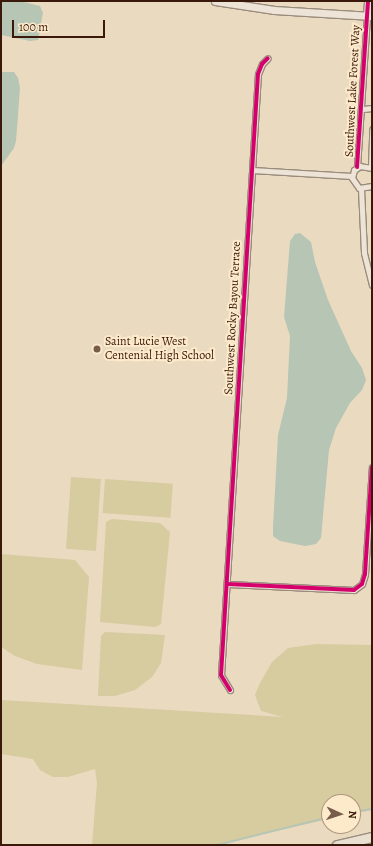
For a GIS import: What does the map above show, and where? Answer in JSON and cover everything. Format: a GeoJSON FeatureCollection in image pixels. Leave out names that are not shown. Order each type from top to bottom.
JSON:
{"type":"FeatureCollection","features":[{"type":"Feature","properties":{"kind":"highway"},"geometry":{"type":"LineString","coordinates":[[337,845],[372,837]]}},
{"type":"Feature","properties":{"kind":"street"},"geometry":{"type":"LineString","coordinates":[[215,1],[274,10],[369,16],[368,1]]}},
{"type":"Feature","properties":{"kind":"street","name":"Southwest Lake Forest Way"},"geometry":{"type":"LineString","coordinates":[[357,167],[369,16]]}},
{"type":"Feature","properties":{"kind":"street","name":"Southwest Rocky Bayou Terrace"},"geometry":{"type":"LineString","coordinates":[[230,690],[221,675],[228,584],[258,74],[262,64],[268,58]]}},
{"type":"Feature","properties":{"kind":"street"},"geometry":{"type":"LineString","coordinates":[[362,109],[372,108]]}},
{"type":"Feature","properties":{"kind":"street","name":"Southwest Lake Forest Way"},"geometry":{"type":"LineString","coordinates":[[372,129],[372,168]]}},
{"type":"Feature","properties":{"kind":"street"},"geometry":{"type":"LineString","coordinates":[[372,168],[364,165],[357,167],[352,176],[353,182],[361,189],[364,253],[372,285]]}},
{"type":"Feature","properties":{"kind":"street"},"geometry":{"type":"LineString","coordinates":[[252,170],[352,176]]}},
{"type":"Feature","properties":{"kind":"street"},"geometry":{"type":"LineString","coordinates":[[361,189],[372,186]]}},
{"type":"Feature","properties":{"kind":"street"},"geometry":{"type":"LineString","coordinates":[[228,584],[354,590],[362,584],[366,574],[372,467]]}},
{"type":"Feature","properties":{"kind":"shaded area"},"geometry":{"type":"Polygon","coordinates":[[[1,1],[20,1],[40,6],[43,13],[38,40],[30,41],[1,35],[1,1]]]}},
{"type":"Feature","properties":{"kind":"shaded area"},"geometry":{"type":"Polygon","coordinates":[[[1,72],[14,72],[18,78],[20,88],[16,141],[14,148],[1,166],[1,72]]]}},
{"type":"Feature","properties":{"kind":"shaded area"},"geometry":{"type":"Polygon","coordinates":[[[300,233],[311,242],[315,262],[328,300],[351,351],[362,368],[366,380],[362,390],[350,403],[336,428],[329,450],[321,538],[316,544],[305,546],[280,541],[273,536],[278,435],[287,398],[290,336],[284,317],[290,241],[295,234],[300,233]]]}},
{"type":"Feature","properties":{"kind":"shaded area"},"geometry":{"type":"Polygon","coordinates":[[[71,477],[101,479],[96,551],[66,549],[71,477]]]}},
{"type":"Feature","properties":{"kind":"shaded area"},"geometry":{"type":"Polygon","coordinates":[[[105,479],[173,484],[170,518],[103,513],[105,479]]]}},
{"type":"Feature","properties":{"kind":"shaded area"},"geometry":{"type":"Polygon","coordinates":[[[112,519],[160,523],[170,532],[161,624],[155,627],[100,622],[106,522],[112,519]]]}},
{"type":"Feature","properties":{"kind":"shaded area"},"geometry":{"type":"Polygon","coordinates":[[[1,554],[75,560],[89,577],[82,670],[37,664],[15,656],[1,647],[1,554]]]}},
{"type":"Feature","properties":{"kind":"shaded area"},"geometry":{"type":"Polygon","coordinates":[[[105,632],[165,635],[161,663],[152,677],[135,690],[115,696],[98,696],[101,636],[105,632]]]}},
{"type":"Feature","properties":{"kind":"shaded area"},"geometry":{"type":"Polygon","coordinates":[[[316,644],[372,645],[372,810],[361,812],[361,794],[321,794],[321,821],[213,845],[92,845],[97,783],[95,769],[68,777],[53,777],[40,770],[33,759],[1,754],[1,700],[283,717],[261,711],[255,695],[272,662],[288,648],[316,644]]]}},
{"type":"Feature","properties":{"kind":"waterway"},"geometry":{"type":"LineString","coordinates":[[361,811],[372,809]]}},
{"type":"Feature","properties":{"kind":"waterway"},"geometry":{"type":"LineString","coordinates":[[217,845],[321,819]]}},
{"type":"Feature","properties":{"kind":"cycle path"},"geometry":{"type":"LineString","coordinates":[[357,167],[368,1]]}},
{"type":"Feature","properties":{"kind":"cycle path"},"geometry":{"type":"LineString","coordinates":[[230,690],[221,675],[258,74],[262,64],[268,58]]}},
{"type":"Feature","properties":{"kind":"cycle path"},"geometry":{"type":"LineString","coordinates":[[228,584],[354,590],[362,584],[365,574],[372,467]]}},
{"type":"Feature","properties":{"kind":"place","name":"Saint Lucie West Centenial High School"},"geometry":{"type":"Point","coordinates":[97,349]}}]}
